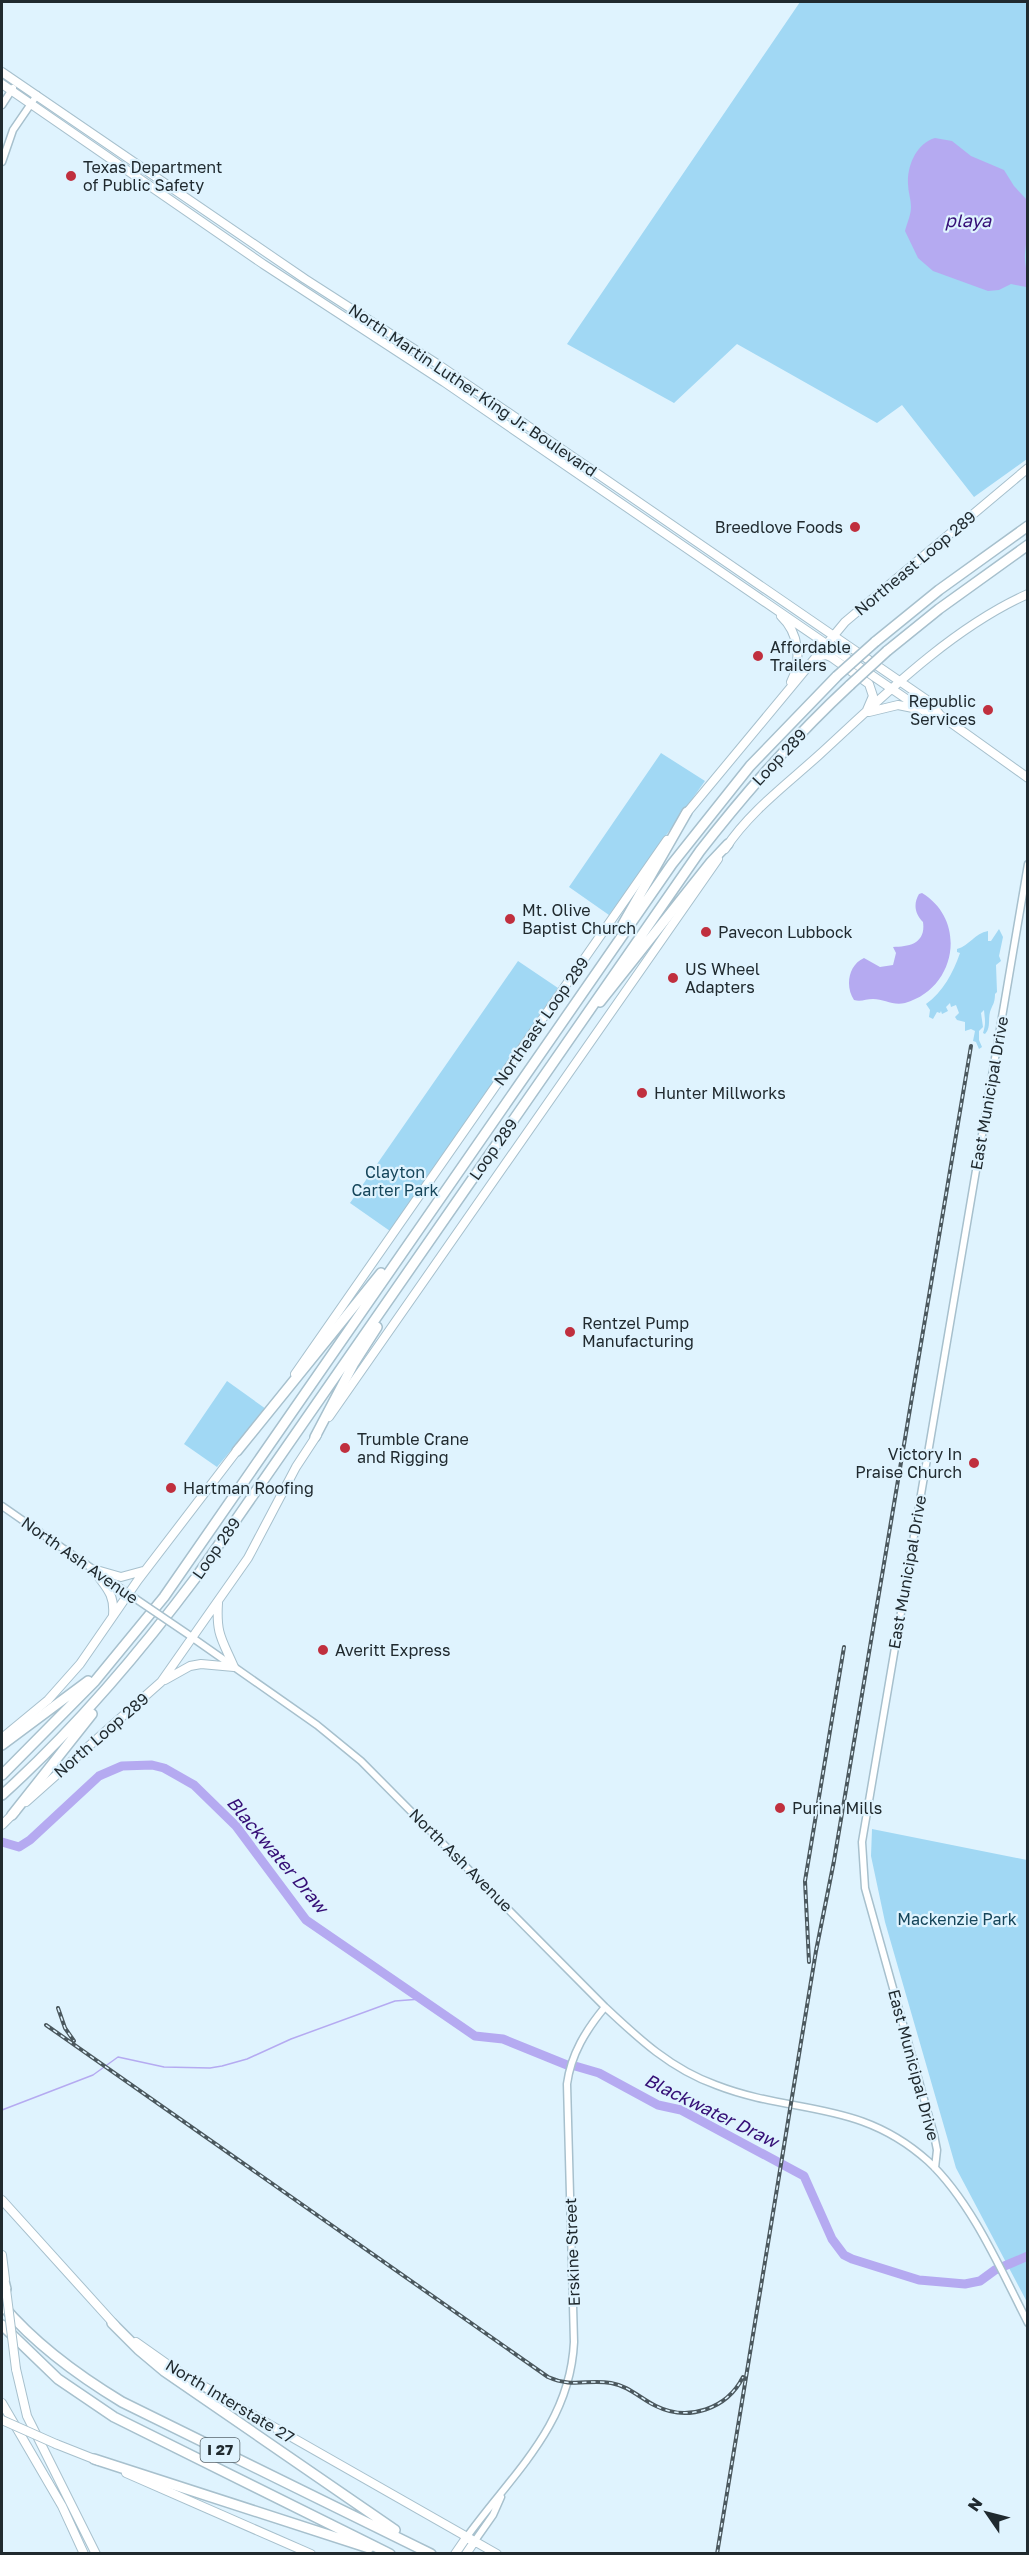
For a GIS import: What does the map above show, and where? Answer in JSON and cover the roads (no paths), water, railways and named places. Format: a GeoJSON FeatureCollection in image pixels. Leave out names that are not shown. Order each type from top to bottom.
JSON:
{"type":"FeatureCollection","features":[{"type":"Feature","properties":{"kind":"highway","name":"Loop 289"},"geometry":{"type":"LineString","coordinates":[[2,1775],[63,1715],[136,1632],[188,1563],[700,826],[762,752],[837,676],[939,590],[1028,526]]}},
{"type":"Feature","properties":{"kind":"highway","name":"Loop 289"},"geometry":{"type":"LineString","coordinates":[[2,1795],[60,1740],[132,1660],[197,1576],[562,1048],[719,826],[787,748],[887,651],[939,609],[1027,546]]}},
{"type":"Feature","properties":{"kind":"highway"},"geometry":{"type":"LineString","coordinates":[[547,1044],[650,881],[687,812]]}},
{"type":"Feature","properties":{"kind":"highway"},"geometry":{"type":"LineString","coordinates":[[562,1048],[711,862],[728,844]]}},
{"type":"Feature","properties":{"kind":"highway"},"geometry":{"type":"LineString","coordinates":[[315,1437],[354,1363],[435,1239],[465,1188]]}},
{"type":"Feature","properties":{"kind":"highway"},"geometry":{"type":"LineString","coordinates":[[237,1451],[440,1198]]}},
{"type":"Feature","properties":{"kind":"highway"},"geometry":{"type":"LineString","coordinates":[[2,1745],[84,1684],[136,1632]]}},
{"type":"Feature","properties":{"kind":"highway"},"geometry":{"type":"LineString","coordinates":[[12,1815],[114,1688],[132,1660]]}},
{"type":"Feature","properties":{"kind":"highway"},"geometry":{"type":"LineString","coordinates":[[2,2273],[6,2289]]}},
{"type":"Feature","properties":{"kind":"highway","name":"I 27"},"geometry":{"type":"LineString","coordinates":[[2,2306],[29,2336],[96,2386],[432,2553]]}},
{"type":"Feature","properties":{"kind":"highway"},"geometry":{"type":"LineString","coordinates":[[112,2323],[164,2371],[384,2523],[432,2553]]}},
{"type":"Feature","properties":{"kind":"highway","name":"I 27"},"geometry":{"type":"LineString","coordinates":[[2,2325],[58,2379],[114,2417],[388,2553]]}},
{"type":"Feature","properties":{"kind":"highway"},"geometry":{"type":"LineString","coordinates":[[94,2459],[388,2553]]}},
{"type":"Feature","properties":{"kind":"main road","name":"North Martin Luther King Jr. Boulevard"},"geometry":{"type":"LineString","coordinates":[[2,72],[270,255],[439,365],[835,634],[902,681],[930,702],[940,715],[1028,778]]}},
{"type":"Feature","properties":{"kind":"main road","name":"North Martin Luther King Jr. Boulevard"},"geometry":{"type":"LineString","coordinates":[[2,84],[263,264],[444,382],[827,642],[924,711],[940,715]]}},
{"type":"Feature","properties":{"kind":"main road"},"geometry":{"type":"LineString","coordinates":[[263,264],[270,255]]}},
{"type":"Feature","properties":{"kind":"main road","name":"Northeast Loop 289"},"geometry":{"type":"LineString","coordinates":[[128,1594],[237,1451],[393,1234],[687,812],[744,746],[827,642],[865,604],[1028,468]]}},
{"type":"Feature","properties":{"kind":"main road"},"geometry":{"type":"LineString","coordinates":[[756,582],[762,600],[785,620],[796,641],[798,653],[796,669],[784,694]]}},
{"type":"Feature","properties":{"kind":"main road"},"geometry":{"type":"LineString","coordinates":[[191,1637],[248,1558],[285,1486],[315,1437],[728,844],[763,806],[892,688],[991,613],[1028,594]]}},
{"type":"Feature","properties":{"kind":"main road"},"geometry":{"type":"LineString","coordinates":[[815,658],[831,657],[869,684],[873,696],[865,714]]}},
{"type":"Feature","properties":{"kind":"main road"},"geometry":{"type":"LineString","coordinates":[[865,714],[877,708],[898,705],[924,711]]}},
{"type":"Feature","properties":{"kind":"main road"},"geometry":{"type":"LineString","coordinates":[[93,1569],[121,1577],[145,1571]]}},
{"type":"Feature","properties":{"kind":"main road"},"geometry":{"type":"LineString","coordinates":[[93,1569],[112,1595],[113,1616]]}},
{"type":"Feature","properties":{"kind":"main road"},"geometry":{"type":"LineString","coordinates":[[2,1738],[48,1700],[63,1684],[128,1594]]}},
{"type":"Feature","properties":{"kind":"main road"},"geometry":{"type":"LineString","coordinates":[[219,1601],[220,1640],[234,1667]]}},
{"type":"Feature","properties":{"kind":"main road","name":"North Loop 289"},"geometry":{"type":"LineString","coordinates":[[2,1825],[161,1682],[191,1637]]}},
{"type":"Feature","properties":{"kind":"main road"},"geometry":{"type":"LineString","coordinates":[[161,1682],[190,1666],[201,1664],[234,1667]]}},
{"type":"Feature","properties":{"kind":"main road","name":"North Interstate 27"},"geometry":{"type":"LineString","coordinates":[[2,2200],[112,2323],[170,2366],[466,2538],[496,2553]]}},
{"type":"Feature","properties":{"kind":"main road"},"geometry":{"type":"LineString","coordinates":[[2,2255],[16,2369],[27,2416],[96,2553]]}},
{"type":"Feature","properties":{"kind":"main road"},"geometry":{"type":"LineString","coordinates":[[2,2403],[62,2506],[84,2553]]}},
{"type":"Feature","properties":{"kind":"main road"},"geometry":{"type":"LineString","coordinates":[[2,2420],[311,2553]]}},
{"type":"Feature","properties":{"kind":"main road","name":"Erskine Street"},"geometry":{"type":"LineString","coordinates":[[455,2553],[466,2538]]}},
{"type":"Feature","properties":{"kind":"main road","name":"Erskine Street"},"geometry":{"type":"LineString","coordinates":[[466,2553],[474,2542]]}},
{"type":"Feature","properties":{"kind":"street"},"geometry":{"type":"LineString","coordinates":[[2,105],[17,82]]}},
{"type":"Feature","properties":{"kind":"street"},"geometry":{"type":"LineString","coordinates":[[2,162],[13,130],[37,95]]}},
{"type":"Feature","properties":{"kind":"street","name":"East Municipal Drive"},"geometry":{"type":"LineString","coordinates":[[935,2168],[937,2150],[934,2135],[865,1888],[862,1842],[1028,864]]}},
{"type":"Feature","properties":{"kind":"street","name":"North Ash Avenue"},"geometry":{"type":"LineString","coordinates":[[2,1506],[317,1725],[372,1770],[643,2043],[695,2077],[745,2094],[829,2110],[862,2120],[897,2138],[935,2168],[961,2199],[1028,2323]]}},
{"type":"Feature","properties":{"kind":"street","name":"Erskine Street"},"geometry":{"type":"LineString","coordinates":[[466,2538],[505,2489],[553,2420],[566,2395],[572,2374],[574,2336],[567,2084],[576,2050],[605,2007]]}},
{"type":"Feature","properties":{"kind":"street","name":"Erskine Street"},"geometry":{"type":"LineString","coordinates":[[474,2542],[493,2515],[505,2489]]}},
{"type":"Feature","properties":{"kind":"water","name":"playa"},"geometry":{"type":"Polygon","coordinates":[[[935,138],[952,141],[971,156],[1004,170],[1027,200],[1026,287],[1011,284],[999,290],[988,291],[933,271],[918,258],[905,231],[911,207],[908,177],[911,162],[918,150],[935,138]]]}},
{"type":"Feature","properties":{"kind":"water"},"geometry":{"type":"Polygon","coordinates":[[[922,893],[937,905],[946,920],[950,936],[950,953],[945,969],[936,984],[922,995],[905,1003],[896,1004],[873,999],[854,1000],[849,983],[851,971],[859,961],[864,958],[880,967],[893,965],[896,953],[893,947],[911,945],[922,935],[923,922],[918,916],[916,905],[919,894],[922,893]]]}},
{"type":"Feature","properties":{"kind":"waterway","name":"Blackwater Draw"},"geometry":{"type":"LineString","coordinates":[[2,1842],[19,1847],[30,1840],[99,1776],[122,1766],[152,1765],[164,1768],[194,1785],[236,1826],[306,1920],[475,2036],[503,2039],[567,2065]]}},
{"type":"Feature","properties":{"kind":"waterway"},"geometry":{"type":"LineString","coordinates":[[2,2110],[93,2075],[118,2057],[164,2067],[222,2066],[247,2059],[291,2039],[395,2001],[421,1999]]}},
{"type":"Feature","properties":{"kind":"waterway","name":"Blackwater Draw"},"geometry":{"type":"LineString","coordinates":[[575,2066],[599,2073],[658,2105],[681,2110],[804,2176],[832,2239],[844,2255],[852,2259],[919,2280],[965,2284],[980,2281],[995,2270],[1028,2256]]}},
{"type":"Feature","properties":{"kind":"railway"},"geometry":{"type":"LineString","coordinates":[[717,2554],[816,1951],[834,1861],[971,1046]]}},
{"type":"Feature","properties":{"kind":"railway"},"geometry":{"type":"LineString","coordinates":[[809,1962],[805,1881],[844,1647]]}},
{"type":"Feature","properties":{"kind":"railway"},"geometry":{"type":"LineString","coordinates":[[58,2008],[65,2028],[74,2041]]}},
{"type":"Feature","properties":{"kind":"railway"},"geometry":{"type":"LineString","coordinates":[[46,2025],[548,2377],[572,2383],[611,2383],[629,2390],[656,2406],[681,2413],[706,2410],[717,2404],[736,2388],[743,2377]]}},
{"type":"Feature","properties":{"kind":"place","name":"Texas Department of Public Safety"},"geometry":{"type":"Point","coordinates":[71,176]}},
{"type":"Feature","properties":{"kind":"place","name":"Breedlove Foods"},"geometry":{"type":"Point","coordinates":[855,527]}},
{"type":"Feature","properties":{"kind":"place","name":"Affordable Trailers"},"geometry":{"type":"Point","coordinates":[758,656]}},
{"type":"Feature","properties":{"kind":"place","name":"Republic Services"},"geometry":{"type":"Point","coordinates":[988,710]}},
{"type":"Feature","properties":{"kind":"place","name":"Mt. Olive Baptist Church"},"geometry":{"type":"Point","coordinates":[510,919]}},
{"type":"Feature","properties":{"kind":"place","name":"Pavecon Lubbock"},"geometry":{"type":"Point","coordinates":[706,932]}},
{"type":"Feature","properties":{"kind":"place","name":"US Wheel Adapters"},"geometry":{"type":"Point","coordinates":[673,978]}},
{"type":"Feature","properties":{"kind":"place","name":"Hunter Millworks"},"geometry":{"type":"Point","coordinates":[642,1093]}},
{"type":"Feature","properties":{"kind":"place","name":"Rentzel Pump Manufacturing"},"geometry":{"type":"Point","coordinates":[570,1332]}},
{"type":"Feature","properties":{"kind":"place","name":"Trumble Crane and Rigging"},"geometry":{"type":"Point","coordinates":[345,1448]}},
{"type":"Feature","properties":{"kind":"place","name":"Victory In Praise Church"},"geometry":{"type":"Point","coordinates":[974,1463]}},
{"type":"Feature","properties":{"kind":"place","name":"Hartman Roofing"},"geometry":{"type":"Point","coordinates":[171,1488]}},
{"type":"Feature","properties":{"kind":"place","name":"Averitt Express"},"geometry":{"type":"Point","coordinates":[323,1650]}},
{"type":"Feature","properties":{"kind":"place","name":"Purina Mills"},"geometry":{"type":"Point","coordinates":[780,1808]}},
{"type":"Feature","properties":{"kind":"park label","name":"Clayton Carter Park"},"geometry":{"type":"Point","coordinates":[395,1181]}},
{"type":"Feature","properties":{"kind":"park label","name":"Mackenzie Park"},"geometry":{"type":"Point","coordinates":[957,1919]}}]}
